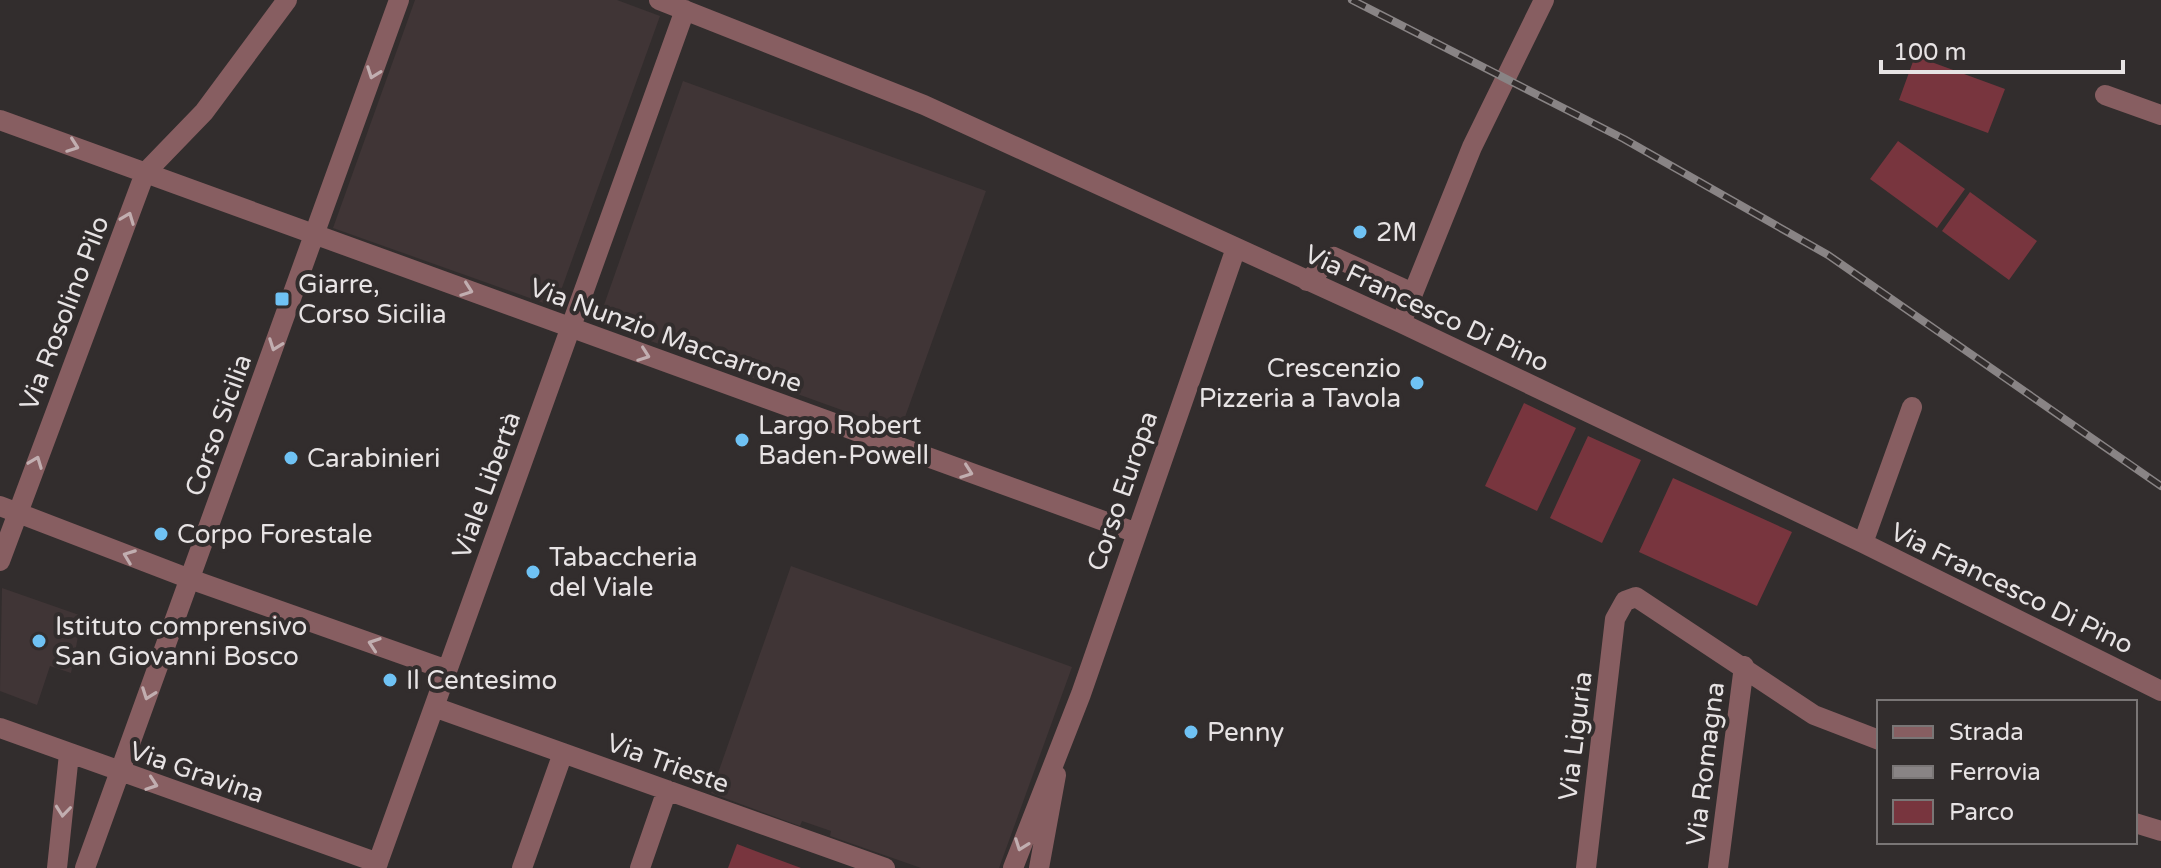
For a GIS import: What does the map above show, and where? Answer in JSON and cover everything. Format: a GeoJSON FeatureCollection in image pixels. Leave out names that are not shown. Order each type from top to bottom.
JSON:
{"type":"FeatureCollection","features":[{"type":"Feature","properties":{"kind":"street"},"geometry":{"type":"LineString","coordinates":[[145,173],[204,112],[287,0]]}},
{"type":"Feature","properties":{"kind":"street","name":"Corso Sicilia"},"geometry":{"type":"LineString","coordinates":[[85,868],[399,0]]}},
{"type":"Feature","properties":{"kind":"street","name":"Via Francesco Di Pino"},"geometry":{"type":"LineString","coordinates":[[659,0],[924,105],[1401,323],[1863,543],[2161,691]]}},
{"type":"Feature","properties":{"kind":"street"},"geometry":{"type":"LineString","coordinates":[[1401,323],[1472,147],[1544,0]]}},
{"type":"Feature","properties":{"kind":"street","name":"Viale Libertà"},"geometry":{"type":"LineString","coordinates":[[377,865],[685,10]]}},
{"type":"Feature","properties":{"kind":"street"},"geometry":{"type":"LineString","coordinates":[[2105,95],[2161,115]]}},
{"type":"Feature","properties":{"kind":"street","name":"Via Nunzio Maccarrone"},"geometry":{"type":"LineString","coordinates":[[0,120],[1134,532]]}},
{"type":"Feature","properties":{"kind":"street","name":"Via Rosolino Pilo"},"geometry":{"type":"LineString","coordinates":[[0,561],[9,509],[145,173]]}},
{"type":"Feature","properties":{"kind":"street","name":"Corso Europa"},"geometry":{"type":"LineString","coordinates":[[1070,721],[1236,248]]}},
{"type":"Feature","properties":{"kind":"street"},"geometry":{"type":"LineString","coordinates":[[1307,281],[1334,257],[1413,293]]}},
{"type":"Feature","properties":{"kind":"street"},"geometry":{"type":"LineString","coordinates":[[1376,312],[1378,277]]}},
{"type":"Feature","properties":{"kind":"street"},"geometry":{"type":"LineString","coordinates":[[1863,543],[1912,407]]}},
{"type":"Feature","properties":{"kind":"street"},"geometry":{"type":"LineString","coordinates":[[9,509],[190,579],[447,670]]}},
{"type":"Feature","properties":{"kind":"street","name":"Via Liguria"},"geometry":{"type":"LineString","coordinates":[[1586,868],[1617,610],[1625,601],[1636,597],[1744,666]]}},
{"type":"Feature","properties":{"kind":"street"},"geometry":{"type":"LineString","coordinates":[[1744,666],[1814,715],[1877,739]]}},
{"type":"Feature","properties":{"kind":"street","name":"Via Romagna"},"geometry":{"type":"LineString","coordinates":[[1718,868],[1744,666]]}},
{"type":"Feature","properties":{"kind":"street","name":"Via Trieste"},"geometry":{"type":"LineString","coordinates":[[431,713],[665,797],[833,862],[885,868]]}},
{"type":"Feature","properties":{"kind":"street"},"geometry":{"type":"LineString","coordinates":[[1013,868],[1070,721]]}},
{"type":"Feature","properties":{"kind":"street"},"geometry":{"type":"LineString","coordinates":[[1039,868],[1070,721]]}},
{"type":"Feature","properties":{"kind":"street","name":"Via Gravina"},"geometry":{"type":"LineString","coordinates":[[0,728],[377,865]]}},
{"type":"Feature","properties":{"kind":"street"},"geometry":{"type":"LineString","coordinates":[[57,868],[69,754]]}},
{"type":"Feature","properties":{"kind":"street"},"geometry":{"type":"LineString","coordinates":[[522,868],[561,759]]}},
{"type":"Feature","properties":{"kind":"street"},"geometry":{"type":"LineString","coordinates":[[640,868],[665,797]]}},
{"type":"Feature","properties":{"kind":"street"},"geometry":{"type":"LineString","coordinates":[[2137,824],[2161,831]]}},
{"type":"Feature","properties":{"kind":"shaded area"},"geometry":{"type":"Polygon","coordinates":[[[415,0],[617,0],[660,16],[555,307],[333,228],[415,0]]]}},
{"type":"Feature","properties":{"kind":"shaded area"},"geometry":{"type":"Polygon","coordinates":[[[683,81],[986,191],[900,431],[598,322],[683,81]]]}},
{"type":"Feature","properties":{"kind":"shaded area"},"geometry":{"type":"Polygon","coordinates":[[[791,566],[1072,667],[999,868],[921,868],[830,836],[831,831],[802,821],[800,826],[711,793],[791,566]]]}},
{"type":"Feature","properties":{"kind":"shaded area","name":"Istituto comprensivo San Giovanni Bosco"},"geometry":{"type":"Polygon","coordinates":[[[2,588],[82,616],[71,673],[50,666],[37,705],[0,691],[2,588]]]}},
{"type":"Feature","properties":{"kind":"green space"},"geometry":{"type":"Polygon","coordinates":[[[1915,56],[2005,89],[1988,133],[1899,100],[1915,56]]]}},
{"type":"Feature","properties":{"kind":"green space"},"geometry":{"type":"Polygon","coordinates":[[[1898,141],[1965,189],[1937,228],[1870,179],[1898,141]]]}},
{"type":"Feature","properties":{"kind":"green space"},"geometry":{"type":"Polygon","coordinates":[[[1970,192],[2037,241],[2009,280],[1942,231],[1970,192]]]}},
{"type":"Feature","properties":{"kind":"green space"},"geometry":{"type":"Polygon","coordinates":[[[1524,403],[1576,428],[1537,511],[1485,486],[1524,403]]]}},
{"type":"Feature","properties":{"kind":"green space"},"geometry":{"type":"Polygon","coordinates":[[[1588,436],[1641,460],[1602,543],[1550,518],[1588,436]]]}},
{"type":"Feature","properties":{"kind":"green space"},"geometry":{"type":"Polygon","coordinates":[[[1673,478],[1792,532],[1757,606],[1639,552],[1673,478]]]}},
{"type":"Feature","properties":{"kind":"green space"},"geometry":{"type":"Polygon","coordinates":[[[737,844],[801,868],[728,868],[737,844]]]}},
{"type":"Feature","properties":{"kind":"railway"},"geometry":{"type":"LineString","coordinates":[[1352,0],[1624,139],[1828,255],[2161,486]]}},
{"type":"Feature","properties":{"kind":"place","name":"2M"},"geometry":{"type":"Point","coordinates":[1360,232]}},
{"type":"Feature","properties":{"kind":"place","name":"Giarre, Corso Sicilia"},"geometry":{"type":"Point","coordinates":[282,299]}},
{"type":"Feature","properties":{"kind":"place","name":"Crescenzio Pizzeria a Tavola"},"geometry":{"type":"Point","coordinates":[1417,383]}},
{"type":"Feature","properties":{"kind":"place","name":"Largo Robert Baden-Powell"},"geometry":{"type":"Point","coordinates":[742,440]}},
{"type":"Feature","properties":{"kind":"place","name":"Carabinieri"},"geometry":{"type":"Point","coordinates":[291,458]}},
{"type":"Feature","properties":{"kind":"place","name":"Corpo Forestale"},"geometry":{"type":"Point","coordinates":[161,534]}},
{"type":"Feature","properties":{"kind":"place","name":"Tabaccheria del Viale"},"geometry":{"type":"Point","coordinates":[533,572]}},
{"type":"Feature","properties":{"kind":"place","name":"Istituto comprensivo San Giovanni Bosco"},"geometry":{"type":"Point","coordinates":[39,641]}},
{"type":"Feature","properties":{"kind":"place","name":"Il Centesimo"},"geometry":{"type":"Point","coordinates":[390,680]}},
{"type":"Feature","properties":{"kind":"place","name":"Penny"},"geometry":{"type":"Point","coordinates":[1191,732]}}]}
